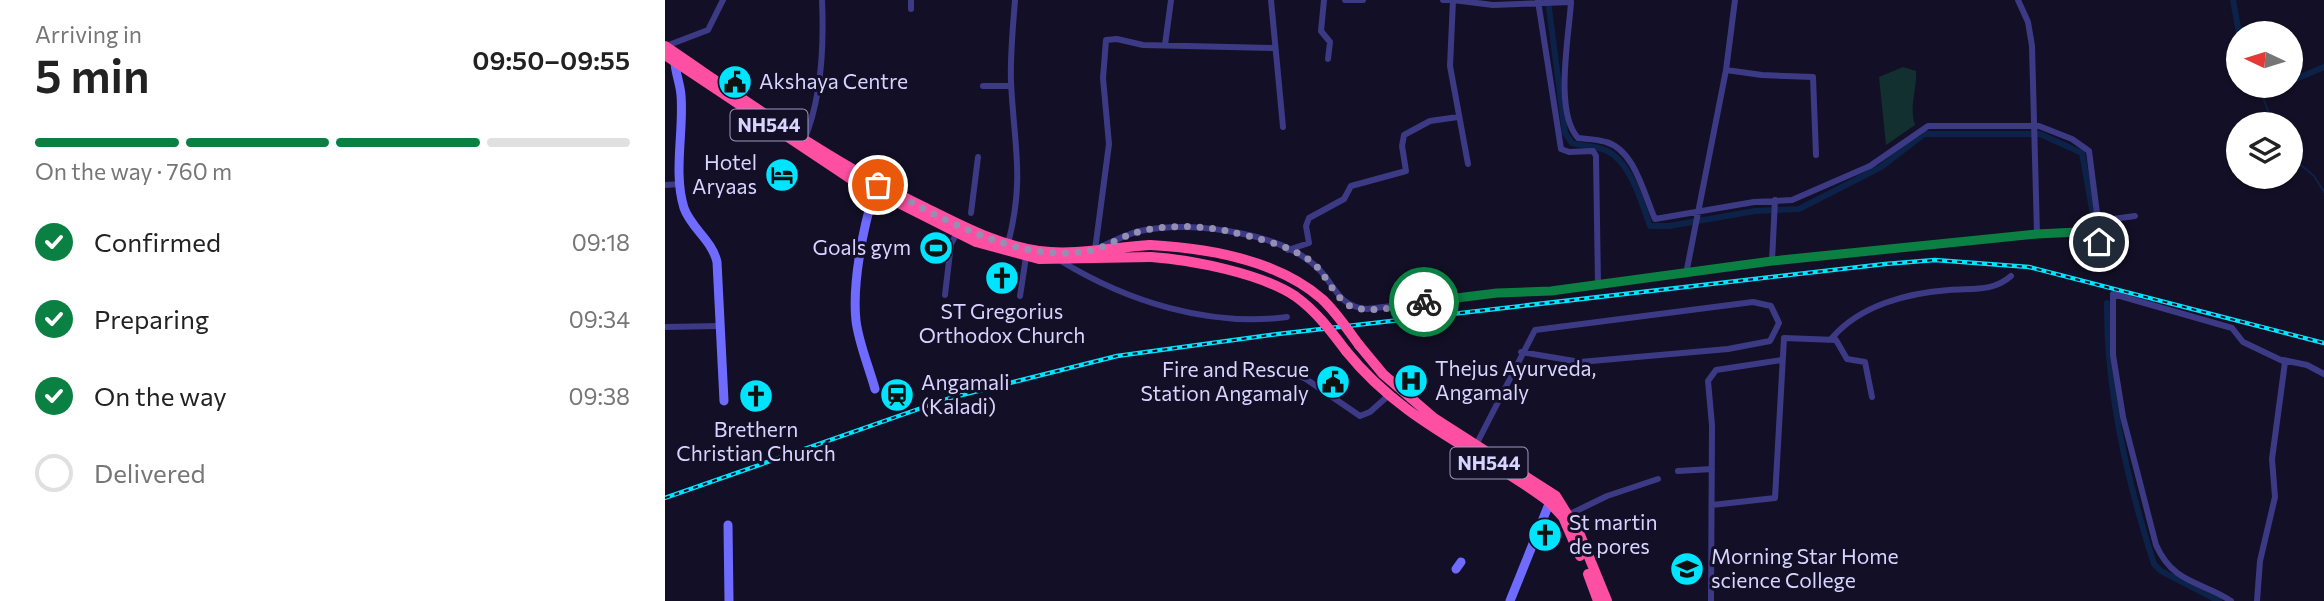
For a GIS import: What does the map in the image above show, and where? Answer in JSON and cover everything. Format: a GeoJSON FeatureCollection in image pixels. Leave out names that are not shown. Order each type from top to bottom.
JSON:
{"type":"FeatureCollection","features":[{"type":"Feature","properties":{"kind":"highway","name":"NH544"},"geometry":{"type":"LineString","coordinates":[[669,52],[870,181],[959,230],[1039,251],[1150,245],[1207,250],[1273,271],[1319,297],[1343,321],[1383,374],[1434,418],[1552,498],[1570,514],[1607,601]]}},
{"type":"Feature","properties":{"kind":"highway","name":"NH544"},"geometry":{"type":"LineString","coordinates":[[669,52],[874,193],[1026,257],[1061,261],[1151,257],[1225,269],[1293,295],[1322,320],[1371,381],[1388,395],[1431,428],[1552,498],[1563,517],[1598,601]]}},
{"type":"Feature","properties":{"kind":"highway"},"geometry":{"type":"LineString","coordinates":[[1371,381],[1383,374]]}},
{"type":"Feature","properties":{"kind":"street"},"geometry":{"type":"LineString","coordinates":[[723,0],[708,30],[669,52],[681,92],[681,184],[685,209],[715,252],[724,401]]}},
{"type":"Feature","properties":{"kind":"street"},"geometry":{"type":"LineString","coordinates":[[804,140],[814,118],[824,47],[822,0]]}},
{"type":"Feature","properties":{"kind":"street"},"geometry":{"type":"LineString","coordinates":[[911,0],[911,9]]}},
{"type":"Feature","properties":{"kind":"street"},"geometry":{"type":"LineString","coordinates":[[1008,244],[1018,205],[1020,165],[1011,86],[1015,0]]}},
{"type":"Feature","properties":{"kind":"street"},"geometry":{"type":"LineString","coordinates":[[1165,45],[1171,0]]}},
{"type":"Feature","properties":{"kind":"street"},"geometry":{"type":"LineString","coordinates":[[1271,0],[1273,48],[1279,58],[1277,90],[1283,127]]}},
{"type":"Feature","properties":{"kind":"street"},"geometry":{"type":"LineString","coordinates":[[1324,0],[1321,31],[1330,42],[1328,59]]}},
{"type":"Feature","properties":{"kind":"street"},"geometry":{"type":"LineString","coordinates":[[1345,0],[1363,0]]}},
{"type":"Feature","properties":{"kind":"street"},"geometry":{"type":"LineString","coordinates":[[1443,0],[1493,5],[1571,2],[1565,95],[1575,134],[1579,138],[1605,141],[1620,149],[1642,185],[1655,219],[1695,216],[1775,200],[1792,200],[1870,166],[1924,127],[2033,125],[2047,127],[2089,151],[2098,221],[2098,263]]}},
{"type":"Feature","properties":{"kind":"street"},"geometry":{"type":"LineString","coordinates":[[1453,0],[1449,45],[1458,117],[1468,164]]}},
{"type":"Feature","properties":{"kind":"street"},"geometry":{"type":"LineString","coordinates":[[1686,274],[1725,70],[1735,0]]}},
{"type":"Feature","properties":{"kind":"street"},"geometry":{"type":"LineString","coordinates":[[2018,0],[2031,33],[2037,234]]}},
{"type":"Feature","properties":{"kind":"street"},"geometry":{"type":"LineString","coordinates":[[1538,2],[1562,149],[1569,152],[1593,152],[1596,156],[1598,285]]}},
{"type":"Feature","properties":{"kind":"street"},"geometry":{"type":"LineString","coordinates":[[1273,48],[1137,44],[1109,38],[1105,44],[1103,78],[1109,130],[1095,250],[1140,231],[1194,228],[1226,231],[1288,250],[1311,262],[1342,300],[1353,308],[1367,309],[1598,285],[1772,261],[2037,234],[2098,231]]}},
{"type":"Feature","properties":{"kind":"street"},"geometry":{"type":"LineString","coordinates":[[1725,70],[1762,75],[1812,76],[1816,155]]}},
{"type":"Feature","properties":{"kind":"street"},"geometry":{"type":"LineString","coordinates":[[983,86],[1011,86]]}},
{"type":"Feature","properties":{"kind":"street"},"geometry":{"type":"LineString","coordinates":[[1288,250],[1309,243],[1306,226],[1309,218],[1344,199],[1351,186],[1406,171],[1402,146],[1404,135],[1430,121],[1458,117]]}},
{"type":"Feature","properties":{"kind":"street"},"geometry":{"type":"LineString","coordinates":[[971,214],[978,157]]}},
{"type":"Feature","properties":{"kind":"street"},"geometry":{"type":"LineString","coordinates":[[665,185],[681,184]]}},
{"type":"Feature","properties":{"kind":"street"},"geometry":{"type":"LineString","coordinates":[[874,193],[858,279],[856,306],[860,337],[875,388]]}},
{"type":"Feature","properties":{"kind":"street"},"geometry":{"type":"LineString","coordinates":[[1772,261],[1775,200]]}},
{"type":"Feature","properties":{"kind":"street"},"geometry":{"type":"LineString","coordinates":[[2098,221],[2135,216]]}},
{"type":"Feature","properties":{"kind":"street"},"geometry":{"type":"LineString","coordinates":[[946,295],[951,244],[959,230]]}},
{"type":"Feature","properties":{"kind":"street"},"geometry":{"type":"LineString","coordinates":[[1020,296],[1026,257]]}},
{"type":"Feature","properties":{"kind":"street"},"geometry":{"type":"LineString","coordinates":[[1061,261],[1081,273],[1169,309],[1205,317],[1247,320],[1287,317]]}},
{"type":"Feature","properties":{"kind":"street"},"geometry":{"type":"LineString","coordinates":[[1832,338],[1849,321],[1877,306],[1936,291],[1993,287],[2011,276]]}},
{"type":"Feature","properties":{"kind":"street"},"geometry":{"type":"LineString","coordinates":[[2231,601],[2194,585],[2163,559],[2156,545],[2123,417],[2113,355],[2113,294],[2232,328],[2246,344],[2324,374]]}},
{"type":"Feature","properties":{"kind":"street"},"geometry":{"type":"LineString","coordinates":[[1476,446],[1521,352],[1535,330],[1559,324],[1753,302],[1772,306],[1779,323],[1770,341],[1728,349],[1580,362],[1521,352]]}},
{"type":"Feature","properties":{"kind":"street"},"geometry":{"type":"LineString","coordinates":[[665,327],[719,326]]}},
{"type":"Feature","properties":{"kind":"street"},"geometry":{"type":"LineString","coordinates":[[1712,505],[1775,498],[1784,338],[1832,338],[1839,343],[1847,359],[1865,362],[1872,397]]}},
{"type":"Feature","properties":{"kind":"street"},"geometry":{"type":"LineString","coordinates":[[1711,601],[1712,469],[1708,381],[1716,370],[1783,360]]}},
{"type":"Feature","properties":{"kind":"street"},"geometry":{"type":"LineString","coordinates":[[2257,601],[2259,561],[2268,537],[2276,497],[2272,459],[2285,373],[2283,360]]}},
{"type":"Feature","properties":{"kind":"street"},"geometry":{"type":"LineString","coordinates":[[1287,370],[1306,379],[1360,416],[1370,412],[1388,395]]}},
{"type":"Feature","properties":{"kind":"street"},"geometry":{"type":"LineString","coordinates":[[1678,471],[1712,469]]}},
{"type":"Feature","properties":{"kind":"street"},"geometry":{"type":"LineString","coordinates":[[1570,514],[1607,496],[1658,479]]}},
{"type":"Feature","properties":{"kind":"street"},"geometry":{"type":"LineString","coordinates":[[1510,601],[1552,498]]}},
{"type":"Feature","properties":{"kind":"street"},"geometry":{"type":"LineString","coordinates":[[728,525],[729,601]]}},
{"type":"Feature","properties":{"kind":"green space"},"geometry":{"type":"Polygon","coordinates":[[[1903,67],[1916,71],[1913,111],[1915,125],[1886,145],[1879,77],[1903,67]]]}},
{"type":"Feature","properties":{"kind":"waterway"},"geometry":{"type":"LineString","coordinates":[[1548,0],[1565,133],[1572,143],[1605,150],[1614,155],[1634,183],[1650,226],[1669,226],[1755,211],[1799,209],[1881,167],[1924,134],[2040,134],[2082,153],[2093,215]]}},
{"type":"Feature","properties":{"kind":"waterway"},"geometry":{"type":"LineString","coordinates":[[2233,0],[2237,21]]}},
{"type":"Feature","properties":{"kind":"waterway"},"geometry":{"type":"LineString","coordinates":[[2303,76],[2324,67]]}},
{"type":"Feature","properties":{"kind":"waterway"},"geometry":{"type":"LineString","coordinates":[[2263,98],[2268,112]]}},
{"type":"Feature","properties":{"kind":"waterway"},"geometry":{"type":"LineString","coordinates":[[2303,167],[2314,176],[2324,192]]}},
{"type":"Feature","properties":{"kind":"waterway"},"geometry":{"type":"LineString","coordinates":[[2107,303],[2114,402],[2135,501],[2154,564],[2161,571],[2219,601]]}},
{"type":"Feature","properties":{"kind":"railway"},"geometry":{"type":"LineString","coordinates":[[665,498],[950,398],[1117,356],[1278,334],[1885,264],[1935,260],[2029,267],[2324,343]]}},
{"type":"Feature","properties":{"kind":"way so far"},"geometry":{"type":"LineString","coordinates":[[878,185],[960,226],[1018,247],[1063,253],[1095,250],[1147,230],[1194,228],[1226,231],[1285,249],[1311,262],[1342,300],[1353,308],[1367,309],[1424,302]]}},
{"type":"Feature","properties":{"kind":"place","name":"Akshaya Centre"},"geometry":{"type":"Point","coordinates":[735,82]}},
{"type":"Feature","properties":{"kind":"place","name":"Hotel Aryaas"},"geometry":{"type":"Point","coordinates":[782,175]}},
{"type":"Feature","properties":{"kind":"place","name":"Goals gym"},"geometry":{"type":"Point","coordinates":[936,248]}},
{"type":"Feature","properties":{"kind":"place","name":"ST Gregorius Orthodox Church"},"geometry":{"type":"Point","coordinates":[1002,278]}},
{"type":"Feature","properties":{"kind":"place","name":"Thejus Ayurveda, Angamaly"},"geometry":{"type":"Point","coordinates":[1411,381]}},
{"type":"Feature","properties":{"kind":"place","name":"Fire and Rescue Station Angamaly"},"geometry":{"type":"Point","coordinates":[1333,382]}},
{"type":"Feature","properties":{"kind":"place","name":"Angamali (Kaladi)"},"geometry":{"type":"Point","coordinates":[897,395]}},
{"type":"Feature","properties":{"kind":"place","name":"Brethern Christian Church"},"geometry":{"type":"Point","coordinates":[756,396]}},
{"type":"Feature","properties":{"kind":"place","name":"St martin de pores"},"geometry":{"type":"Point","coordinates":[1545,535]}},
{"type":"Feature","properties":{"kind":"place","name":"Morning Star Home science College"},"geometry":{"type":"Point","coordinates":[1687,569]}},
{"type":"Feature","properties":{"kind":"route"},"geometry":{"type":"LineString","coordinates":[[1424,302],[1497,293],[1551,291],[1772,261],[2037,234],[2098,231],[2099,242]]}}]}
